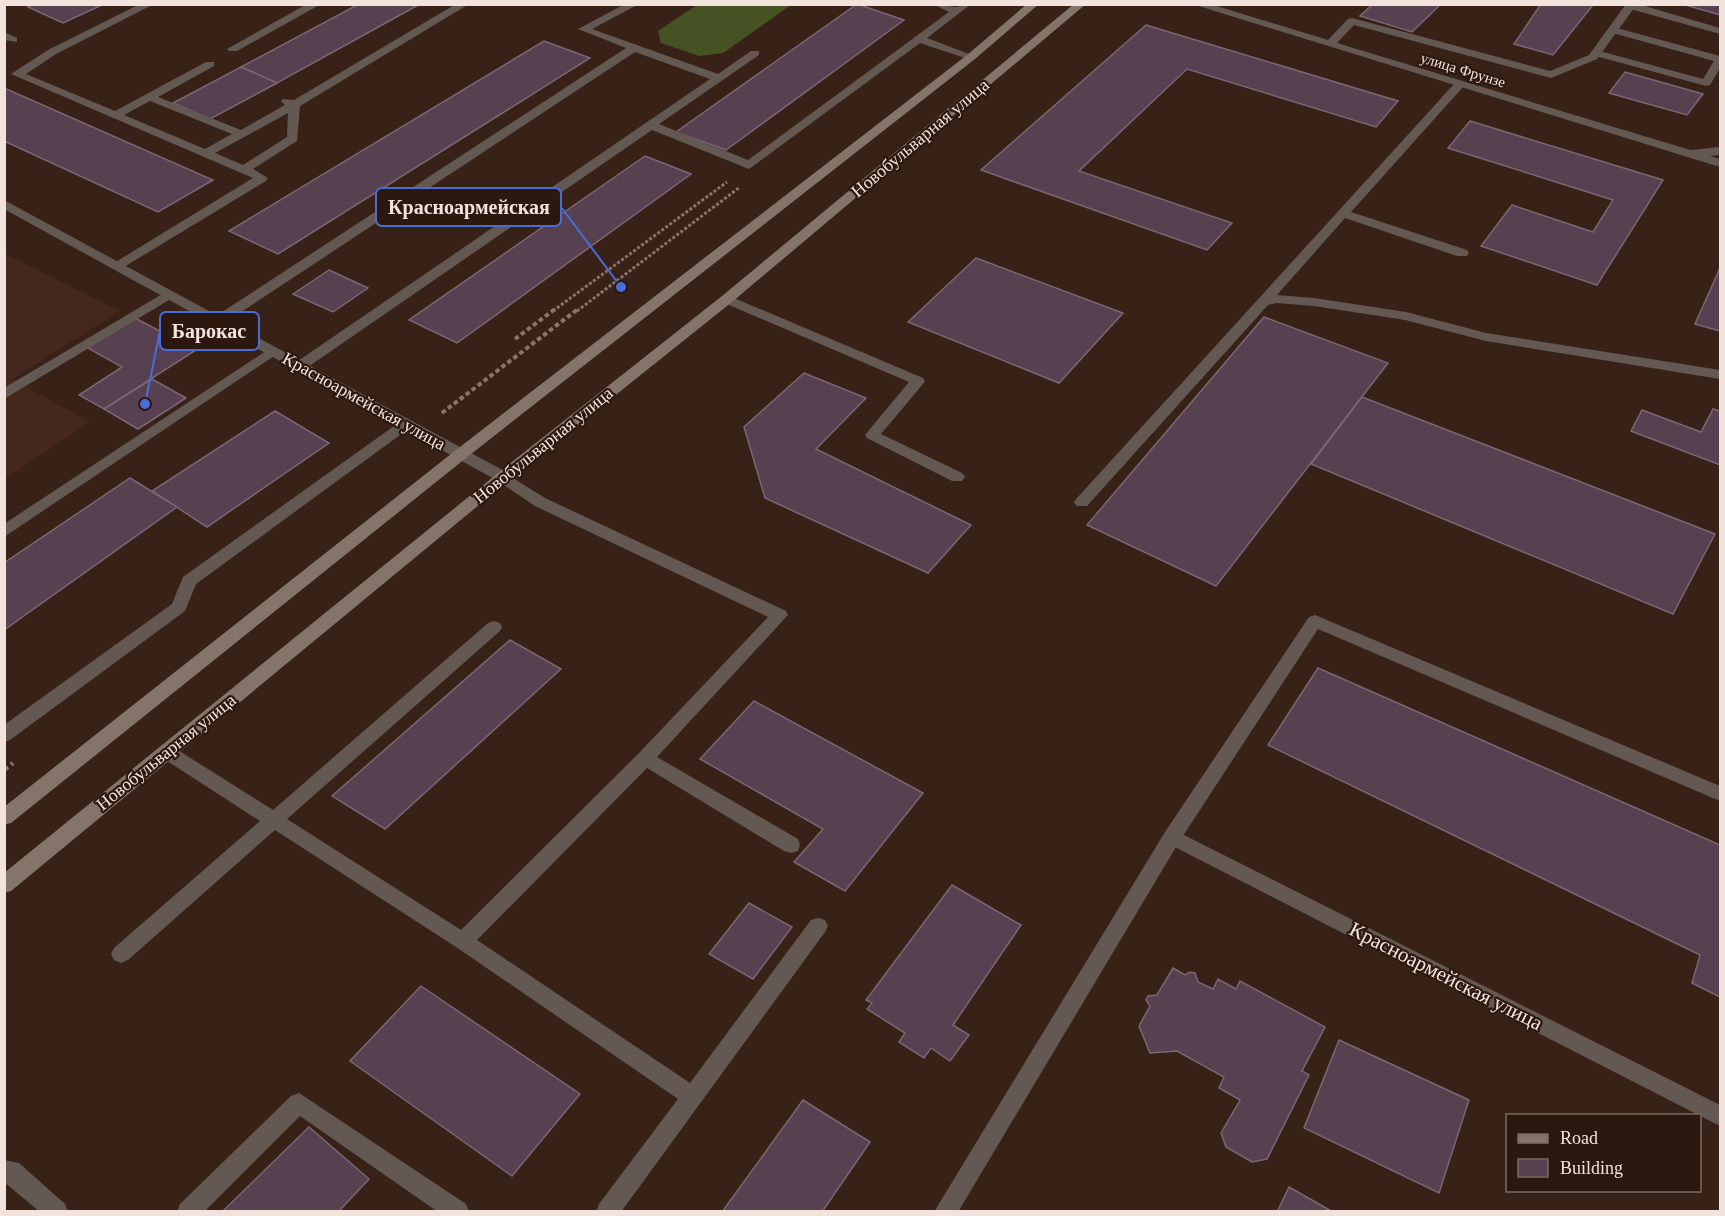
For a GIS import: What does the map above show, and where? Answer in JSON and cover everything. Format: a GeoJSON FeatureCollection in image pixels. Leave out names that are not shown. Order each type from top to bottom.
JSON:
{"type":"FeatureCollection","features":[{"type":"Feature","properties":{"kind":"main road","name":"Новобульварная улица"},"geometry":{"type":"LineString","coordinates":[[4,818],[461,454],[970,57],[1034,4]]}},
{"type":"Feature","properties":{"kind":"main road","name":"Новобульварная улица"},"geometry":{"type":"LineString","coordinates":[[4,885],[503,477],[727,299],[1081,4]]}},
{"type":"Feature","properties":{"kind":"street"},"geometry":{"type":"LineString","coordinates":[[119,266],[262,178],[17,74],[52,52],[149,4]]}},
{"type":"Feature","properties":{"kind":"street"},"geometry":{"type":"LineString","coordinates":[[233,49],[316,4]]}},
{"type":"Feature","properties":{"kind":"street"},"geometry":{"type":"LineString","coordinates":[[205,154],[289,103],[464,4]]}},
{"type":"Feature","properties":{"kind":"street"},"geometry":{"type":"LineString","coordinates":[[634,4],[583,29],[719,78]]}},
{"type":"Feature","properties":{"kind":"street"},"geometry":{"type":"LineString","coordinates":[[938,4],[961,8]]}},
{"type":"Feature","properties":{"kind":"street","name":"улица Фрунзе"},"geometry":{"type":"LineString","coordinates":[[1197,4],[1720,163]]}},
{"type":"Feature","properties":{"kind":"street"},"geometry":{"type":"LineString","coordinates":[[1331,43],[1352,21],[1551,75],[1593,57],[1632,5],[1720,31]]}},
{"type":"Feature","properties":{"kind":"street"},"geometry":{"type":"LineString","coordinates":[[651,125],[749,165],[961,8]]}},
{"type":"Feature","properties":{"kind":"street"},"geometry":{"type":"LineString","coordinates":[[1596,53],[1706,83],[1720,60],[1613,30]]}},
{"type":"Feature","properties":{"kind":"street"},"geometry":{"type":"LineString","coordinates":[[4,35],[14,40],[4,44]]}},
{"type":"Feature","properties":{"kind":"street"},"geometry":{"type":"LineString","coordinates":[[919,39],[970,57]]}},
{"type":"Feature","properties":{"kind":"street"},"geometry":{"type":"LineString","coordinates":[[218,321],[635,47]]}},
{"type":"Feature","properties":{"kind":"street"},"geometry":{"type":"LineString","coordinates":[[300,366],[755,53]]}},
{"type":"Feature","properties":{"kind":"street"},"geometry":{"type":"LineString","coordinates":[[114,116],[210,64]]}},
{"type":"Feature","properties":{"kind":"street"},"geometry":{"type":"LineString","coordinates":[[1082,502],[1459,85]]}},
{"type":"Feature","properties":{"kind":"street"},"geometry":{"type":"LineString","coordinates":[[149,97],[241,134]]}},
{"type":"Feature","properties":{"kind":"street"},"geometry":{"type":"LineString","coordinates":[[244,170],[293,138],[289,103]]}},
{"type":"Feature","properties":{"kind":"street"},"geometry":{"type":"LineString","coordinates":[[1691,154],[1720,151]]}},
{"type":"Feature","properties":{"kind":"street","name":"Красноармейская улица"},"geometry":{"type":"LineString","coordinates":[[4,204],[503,477],[540,502],[780,615],[645,758]]}},
{"type":"Feature","properties":{"kind":"street"},"geometry":{"type":"LineString","coordinates":[[1342,213],[1462,253]]}},
{"type":"Feature","properties":{"kind":"street"},"geometry":{"type":"LineString","coordinates":[[4,395],[169,294]]}},
{"type":"Feature","properties":{"kind":"street"},"geometry":{"type":"LineString","coordinates":[[727,299],[918,381],[872,435],[957,477]]}},
{"type":"Feature","properties":{"kind":"street"},"geometry":{"type":"LineString","coordinates":[[1261,302],[1277,300],[1314,302],[1406,316],[1486,337],[1720,375]]}},
{"type":"Feature","properties":{"kind":"street"},"geometry":{"type":"LineString","coordinates":[[4,532],[272,351]]}},
{"type":"Feature","properties":{"kind":"street"},"geometry":{"type":"LineString","coordinates":[[4,735],[179,607],[189,581],[413,427]]}},
{"type":"Feature","properties":{"kind":"street"},"geometry":{"type":"LineString","coordinates":[[945,1212],[1172,837],[1315,621],[1720,794]]}},
{"type":"Feature","properties":{"kind":"street"},"geometry":{"type":"LineString","coordinates":[[121,954],[494,627]]}},
{"type":"Feature","properties":{"kind":"street"},"geometry":{"type":"LineString","coordinates":[[167,752],[464,941],[692,1096]]}},
{"type":"Feature","properties":{"kind":"street"},"geometry":{"type":"LineString","coordinates":[[464,941],[645,758],[791,845]]}},
{"type":"Feature","properties":{"kind":"street","name":"Красноармейская улица"},"geometry":{"type":"LineString","coordinates":[[1172,837],[1720,1116]]}},
{"type":"Feature","properties":{"kind":"street"},"geometry":{"type":"LineString","coordinates":[[607,1212],[818,926]]}},
{"type":"Feature","properties":{"kind":"street"},"geometry":{"type":"LineString","coordinates":[[188,1212],[299,1103],[458,1212]]}},
{"type":"Feature","properties":{"kind":"street"},"geometry":{"type":"LineString","coordinates":[[4,1171],[11,1171],[57,1212]]}},
{"type":"Feature","properties":{"kind":"path"},"geometry":{"type":"LineString","coordinates":[[515,339],[749,165]]}},
{"type":"Feature","properties":{"kind":"path"},"geometry":{"type":"LineString","coordinates":[[413,427],[744,184]]}},
{"type":"Feature","properties":{"kind":"path"},"geometry":{"type":"LineString","coordinates":[[4,770],[14,762]]}},
{"type":"Feature","properties":{"kind":"shaded area"},"geometry":{"type":"Polygon","coordinates":[[[4,253],[120,311],[12,379],[90,422],[5,479],[4,253]]]}},
{"type":"Feature","properties":{"kind":"green space"},"geometry":{"type":"Polygon","coordinates":[[[697,5],[791,5],[723,53],[699,56],[661,43],[658,31],[697,5]]]}},
{"type":"Feature","properties":{"kind":"building"},"geometry":{"type":"Polygon","coordinates":[[[35,4],[104,4],[63,23],[28,7],[35,4]]]}},
{"type":"Feature","properties":{"kind":"building"},"geometry":{"type":"Polygon","coordinates":[[[359,4],[420,4],[277,83],[241,67],[359,4]]]}},
{"type":"Feature","properties":{"kind":"building"},"geometry":{"type":"Polygon","coordinates":[[[857,4],[904,20],[726,150],[676,132],[857,4]]]}},
{"type":"Feature","properties":{"kind":"building"},"geometry":{"type":"Polygon","coordinates":[[[1373,4],[1440,5],[1412,32],[1360,16],[1373,4]]]}},
{"type":"Feature","properties":{"kind":"building"},"geometry":{"type":"Polygon","coordinates":[[[1541,4],[1593,5],[1553,55],[1514,44],[1541,4]]]}},
{"type":"Feature","properties":{"kind":"building"},"geometry":{"type":"Polygon","coordinates":[[[1682,4],[1720,4],[1720,15],[1682,4]]]}},
{"type":"Feature","properties":{"kind":"building"},"geometry":{"type":"Polygon","coordinates":[[[1146,25],[1398,101],[1376,127],[1187,69],[1079,171],[1232,223],[1207,250],[981,170],[1146,25]]]}},
{"type":"Feature","properties":{"kind":"building"},"geometry":{"type":"Polygon","coordinates":[[[544,41],[590,58],[278,254],[229,231],[544,41]]]}},
{"type":"Feature","properties":{"kind":"building"},"geometry":{"type":"Polygon","coordinates":[[[241,67],[277,83],[210,119],[173,103],[241,67]]]}},
{"type":"Feature","properties":{"kind":"building"},"geometry":{"type":"Polygon","coordinates":[[[1625,72],[1703,94],[1687,115],[1609,93],[1625,72]]]}},
{"type":"Feature","properties":{"kind":"building"},"geometry":{"type":"Polygon","coordinates":[[[4,88],[213,180],[158,212],[4,141],[4,88]]]}},
{"type":"Feature","properties":{"kind":"building"},"geometry":{"type":"Polygon","coordinates":[[[1470,121],[1663,180],[1597,285],[1481,246],[1512,205],[1593,232],[1613,200],[1448,148],[1470,121]]]}},
{"type":"Feature","properties":{"kind":"building"},"geometry":{"type":"Polygon","coordinates":[[[645,156],[691,174],[457,343],[409,320],[645,156]]]}},
{"type":"Feature","properties":{"kind":"building"},"geometry":{"type":"Polygon","coordinates":[[[976,258],[1123,313],[1059,383],[908,322],[976,258]]]}},
{"type":"Feature","properties":{"kind":"building"},"geometry":{"type":"Polygon","coordinates":[[[1720,268],[1720,331],[1695,324],[1720,268]]]}},
{"type":"Feature","properties":{"kind":"building"},"geometry":{"type":"Polygon","coordinates":[[[329,270],[368,288],[333,312],[293,294],[329,270]]]}},
{"type":"Feature","properties":{"kind":"building"},"geometry":{"type":"Polygon","coordinates":[[[1264,317],[1388,363],[1216,586],[1087,525],[1264,317]]]}},
{"type":"Feature","properties":{"kind":"building"},"geometry":{"type":"Polygon","coordinates":[[[135,318],[196,350],[104,409],[79,395],[122,367],[86,347],[135,318]]]}},
{"type":"Feature","properties":{"kind":"building"},"geometry":{"type":"Polygon","coordinates":[[[804,373],[866,398],[816,449],[971,525],[928,573],[765,498],[744,427],[804,373]]]}},
{"type":"Feature","properties":{"kind":"building"},"geometry":{"type":"Polygon","coordinates":[[[152,379],[186,398],[138,429],[104,409],[152,379]]]}},
{"type":"Feature","properties":{"kind":"building"},"geometry":{"type":"Polygon","coordinates":[[[1362,397],[1715,534],[1673,614],[1311,464],[1362,397]]]}},
{"type":"Feature","properties":{"kind":"building"},"geometry":{"type":"Polygon","coordinates":[[[1713,409],[1720,411],[1720,465],[1631,431],[1642,410],[1701,432],[1713,409]]]}},
{"type":"Feature","properties":{"kind":"building"},"geometry":{"type":"Polygon","coordinates":[[[275,411],[329,443],[207,527],[152,491],[275,411]]]}},
{"type":"Feature","properties":{"kind":"building"},"geometry":{"type":"Polygon","coordinates":[[[130,478],[177,507],[4,630],[4,563],[130,478]]]}},
{"type":"Feature","properties":{"kind":"building"},"geometry":{"type":"Polygon","coordinates":[[[510,640],[561,669],[385,829],[332,796],[510,640]]]}},
{"type":"Feature","properties":{"kind":"building"},"geometry":{"type":"Polygon","coordinates":[[[1318,668],[1720,845],[1720,997],[1692,983],[1700,955],[1268,745],[1318,668]]]}},
{"type":"Feature","properties":{"kind":"building"},"geometry":{"type":"Polygon","coordinates":[[[754,701],[923,793],[845,891],[794,862],[823,829],[700,759],[754,701]]]}},
{"type":"Feature","properties":{"kind":"building"},"geometry":{"type":"Polygon","coordinates":[[[952,885],[1021,925],[953,1025],[969,1035],[950,1061],[931,1048],[924,1058],[899,1042],[905,1033],[867,1009],[872,1003],[866,1000],[952,885]]]}},
{"type":"Feature","properties":{"kind":"building"},"geometry":{"type":"Polygon","coordinates":[[[749,903],[792,927],[753,979],[709,954],[749,903]]]}},
{"type":"Feature","properties":{"kind":"building"},"geometry":{"type":"Polygon","coordinates":[[[1173,968],[1185,975],[1190,972],[1195,973],[1198,982],[1213,989],[1218,979],[1236,989],[1240,981],[1325,1027],[1302,1071],[1309,1075],[1267,1159],[1252,1162],[1226,1147],[1221,1133],[1240,1100],[1219,1088],[1224,1077],[1177,1051],[1150,1053],[1139,1026],[1150,1006],[1146,1000],[1148,996],[1157,995],[1173,968]]]}},
{"type":"Feature","properties":{"kind":"building"},"geometry":{"type":"Polygon","coordinates":[[[421,986],[580,1094],[512,1176],[350,1061],[421,986]]]}},
{"type":"Feature","properties":{"kind":"building"},"geometry":{"type":"Polygon","coordinates":[[[1339,1040],[1469,1100],[1439,1193],[1304,1128],[1339,1040]]]}},
{"type":"Feature","properties":{"kind":"building"},"geometry":{"type":"Polygon","coordinates":[[[803,1100],[870,1142],[822,1212],[722,1212],[803,1100]]]}},
{"type":"Feature","properties":{"kind":"building"},"geometry":{"type":"Polygon","coordinates":[[[309,1127],[369,1179],[338,1212],[222,1212],[309,1127]]]}},
{"type":"Feature","properties":{"kind":"building"},"geometry":{"type":"Polygon","coordinates":[[[1289,1187],[1333,1212],[1277,1212],[1289,1187]]]}},
{"type":"Feature","properties":{"kind":"place","name":"Красноармейская"},"geometry":{"type":"Point","coordinates":[621,287]}},
{"type":"Feature","properties":{"kind":"place","name":"Барокас"},"geometry":{"type":"Point","coordinates":[145,404]}}]}
